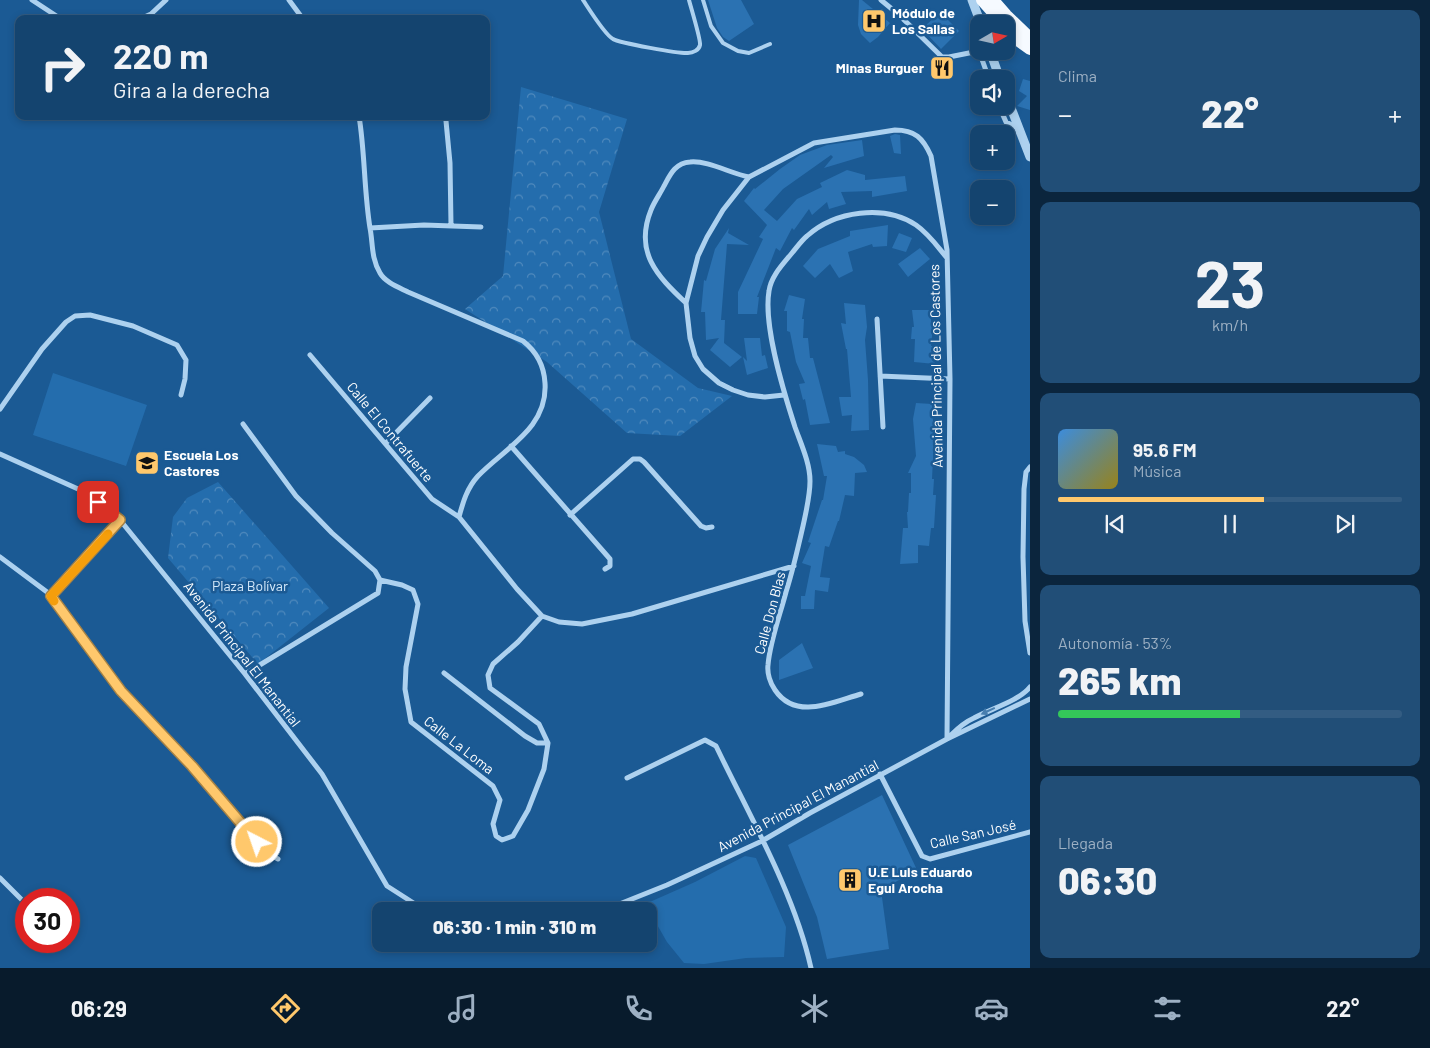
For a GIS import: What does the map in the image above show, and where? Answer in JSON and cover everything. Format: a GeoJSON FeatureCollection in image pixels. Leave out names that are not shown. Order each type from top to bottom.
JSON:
{"type":"FeatureCollection","features":[{"type":"Feature","properties":{"kind":"main road"},"geometry":{"type":"LineString","coordinates":[[982,0],[995,15]]}},
{"type":"Feature","properties":{"kind":"main road"},"geometry":{"type":"LineString","coordinates":[[993,0],[1030,38]]}},
{"type":"Feature","properties":{"kind":"main road"},"geometry":{"type":"LineString","coordinates":[[1015,38],[1030,49]]}},
{"type":"Feature","properties":{"kind":"street"},"geometry":{"type":"LineString","coordinates":[[32,0],[55,15]]}},
{"type":"Feature","properties":{"kind":"street"},"geometry":{"type":"LineString","coordinates":[[149,15],[166,0]]}},
{"type":"Feature","properties":{"kind":"street"},"geometry":{"type":"LineString","coordinates":[[289,0],[300,15]]}},
{"type":"Feature","properties":{"kind":"street"},"geometry":{"type":"LineString","coordinates":[[881,0],[942,57],[970,53]]}},
{"type":"Feature","properties":{"kind":"street"},"geometry":{"type":"LineString","coordinates":[[972,0],[978,15]]}},
{"type":"Feature","properties":{"kind":"street"},"geometry":{"type":"LineString","coordinates":[[1003,115],[1006,122],[1030,133]]}},
{"type":"Feature","properties":{"kind":"street"},"geometry":{"type":"LineString","coordinates":[[1013,115],[1030,157]]}},
{"type":"Feature","properties":{"kind":"street"},"geometry":{"type":"LineString","coordinates":[[360,120],[364,146],[367,211],[373,258],[380,274],[390,283],[422,298],[523,341],[533,349],[545,372],[546,393],[538,418],[523,437],[478,476],[470,486],[464,498],[459,517],[542,616],[559,622],[582,624],[632,614],[794,566]]}},
{"type":"Feature","properties":{"kind":"street"},"geometry":{"type":"LineString","coordinates":[[446,121],[450,163],[452,225]]}},
{"type":"Feature","properties":{"kind":"street"},"geometry":{"type":"LineString","coordinates":[[784,395],[765,397],[741,393],[719,383],[703,370],[695,356],[693,347],[686,302],[698,256],[707,236],[723,210],[749,177],[814,143],[894,130],[906,130],[916,135],[926,145],[931,156],[947,258]]}},
{"type":"Feature","properties":{"kind":"street"},"geometry":{"type":"LineString","coordinates":[[686,302],[663,282],[648,254],[645,241],[651,210],[673,169],[681,164],[701,162],[749,177]]}},
{"type":"Feature","properties":{"kind":"street","name":"Avenida Principal de Los Castores"},"geometry":{"type":"LineString","coordinates":[[794,566],[808,504],[810,481],[806,458],[784,395],[770,331],[769,289],[776,273],[806,236],[821,226],[847,215],[864,212],[894,215],[917,226],[929,235],[947,258],[950,379],[947,739]]}},
{"type":"Feature","properties":{"kind":"street"},"geometry":{"type":"LineString","coordinates":[[370,228],[424,225],[481,227]]}},
{"type":"Feature","properties":{"kind":"street"},"geometry":{"type":"LineString","coordinates":[[0,409],[42,349],[66,322],[75,316],[90,315],[133,326],[177,345],[186,360],[185,379],[181,395]]}},
{"type":"Feature","properties":{"kind":"street"},"geometry":{"type":"LineString","coordinates":[[877,318],[883,427]]}},
{"type":"Feature","properties":{"kind":"street","name":"Calle El Contrafuerte"},"geometry":{"type":"LineString","coordinates":[[310,355],[432,499],[459,517]]}},
{"type":"Feature","properties":{"kind":"street"},"geometry":{"type":"LineString","coordinates":[[880,376],[950,379]]}},
{"type":"Feature","properties":{"kind":"street"},"geometry":{"type":"LineString","coordinates":[[386,444],[430,398]]}},
{"type":"Feature","properties":{"kind":"street"},"geometry":{"type":"LineString","coordinates":[[243,424],[296,496],[332,533],[375,571],[380,580],[378,593],[245,674]]}},
{"type":"Feature","properties":{"kind":"street"},"geometry":{"type":"LineString","coordinates":[[511,446],[610,559],[610,566],[605,569]]}},
{"type":"Feature","properties":{"kind":"street","name":"Avenida Principal El Manantial"},"geometry":{"type":"LineString","coordinates":[[0,454],[87,493],[120,520],[245,674],[322,774],[387,886],[412,902]]}},
{"type":"Feature","properties":{"kind":"street"},"geometry":{"type":"LineString","coordinates":[[570,515],[633,460],[640,459],[701,526],[706,528],[712,527]]}},
{"type":"Feature","properties":{"kind":"street"},"geometry":{"type":"LineString","coordinates":[[1030,467],[1026,472],[1024,489],[1023,557],[1025,621],[1030,653]]}},
{"type":"Feature","properties":{"kind":"street"},"geometry":{"type":"LineString","coordinates":[[51,596],[120,520]]}},
{"type":"Feature","properties":{"kind":"street"},"geometry":{"type":"LineString","coordinates":[[0,556],[51,596],[121,691],[198,772],[265,852],[278,859]]}},
{"type":"Feature","properties":{"kind":"street","name":"Calle Don Blas"},"geometry":{"type":"LineString","coordinates":[[794,566],[768,666],[769,677],[774,689],[781,698],[791,705],[803,708],[814,708],[861,694]]}},
{"type":"Feature","properties":{"kind":"street","name":"Calle La Loma"},"geometry":{"type":"LineString","coordinates":[[380,580],[402,585],[413,590],[418,604],[406,667],[405,689],[412,722],[493,786],[500,800],[493,824],[496,836],[502,840],[514,836],[528,810],[544,769],[548,743]]}},
{"type":"Feature","properties":{"kind":"street"},"geometry":{"type":"LineString","coordinates":[[444,673],[524,736],[537,743],[548,743],[538,724],[490,688],[488,675],[493,664],[518,642],[542,616]]}},
{"type":"Feature","properties":{"kind":"street"},"geometry":{"type":"LineString","coordinates":[[947,739],[973,718],[1023,693],[1030,687]]}},
{"type":"Feature","properties":{"kind":"street"},"geometry":{"type":"LineString","coordinates":[[947,739],[1030,699]]}},
{"type":"Feature","properties":{"kind":"street","name":"Avenida Principal El Manantial"},"geometry":{"type":"LineString","coordinates":[[624,902],[667,885],[762,841],[880,774],[947,739]]}},
{"type":"Feature","properties":{"kind":"street"},"geometry":{"type":"LineString","coordinates":[[627,778],[705,740],[716,746],[794,911],[811,968]]}},
{"type":"Feature","properties":{"kind":"street","name":"Calle San José"},"geometry":{"type":"LineString","coordinates":[[880,774],[922,856],[930,859],[1030,832]]}},
{"type":"Feature","properties":{"kind":"street"},"geometry":{"type":"LineString","coordinates":[[0,878],[15,893]]}},
{"type":"Feature","properties":{"kind":"lane"},"geometry":{"type":"LineString","coordinates":[[583,0],[612,38],[621,42],[677,53],[689,53],[696,51],[700,45],[689,0]]}},
{"type":"Feature","properties":{"kind":"lane"},"geometry":{"type":"LineString","coordinates":[[702,0],[711,26],[723,43],[738,51],[749,53],[770,44]]}},
{"type":"Feature","properties":{"kind":"green space"},"geometry":{"type":"Polygon","coordinates":[[[521,87],[627,119],[599,212],[631,339],[698,388],[732,396],[680,436],[627,433],[547,362],[465,309],[503,276],[521,87]]]}},
{"type":"Feature","properties":{"kind":"green space"},"geometry":{"type":"Polygon","coordinates":[[[53,373],[147,405],[126,466],[33,435],[53,373]]]}},
{"type":"Feature","properties":{"kind":"green space","name":"Plaza Bolívar"},"geometry":{"type":"Polygon","coordinates":[[[218,482],[329,608],[258,664],[168,558],[173,517],[187,498],[218,482]]]}},
{"type":"Feature","properties":{"kind":"green space"},"geometry":{"type":"Polygon","coordinates":[[[745,856],[756,858],[786,927],[784,957],[746,958],[704,964],[684,963],[667,942],[657,925],[657,902],[644,902],[652,901],[695,882],[745,856]]]}},
{"type":"Feature","properties":{"kind":"building"},"geometry":{"type":"Polygon","coordinates":[[[708,0],[741,0],[754,24],[729,41],[723,37],[717,28],[708,0]]]}},
{"type":"Feature","properties":{"kind":"building"},"geometry":{"type":"Polygon","coordinates":[[[859,0],[862,0],[890,23],[870,43],[861,34],[858,25],[859,0]]]}},
{"type":"Feature","properties":{"kind":"building"},"geometry":{"type":"Polygon","coordinates":[[[940,12],[959,31],[941,49],[922,29],[940,12]]]}},
{"type":"Feature","properties":{"kind":"building"},"geometry":{"type":"Polygon","coordinates":[[[1023,79],[1030,81],[1030,110],[1017,106],[1027,96],[1019,91],[1023,79]]]}},
{"type":"Feature","properties":{"kind":"building"},"geometry":{"type":"Polygon","coordinates":[[[900,135],[901,154],[894,153],[890,136],[900,135]]]}},
{"type":"Feature","properties":{"kind":"building"},"geometry":{"type":"Polygon","coordinates":[[[862,140],[864,156],[824,168],[833,157],[831,155],[783,189],[764,210],[777,221],[797,199],[822,187],[820,183],[847,170],[865,175],[865,180],[905,176],[907,191],[872,197],[872,191],[841,192],[846,204],[829,209],[827,202],[812,215],[809,209],[794,230],[792,228],[780,251],[776,248],[757,297],[759,297],[757,314],[738,314],[738,292],[763,239],[759,237],[767,225],[744,201],[754,188],[800,155],[827,145],[862,140]]]}},
{"type":"Feature","properties":{"kind":"building"},"geometry":{"type":"Polygon","coordinates":[[[888,225],[887,246],[873,247],[872,244],[848,252],[853,271],[839,278],[830,264],[815,278],[803,266],[818,249],[850,236],[850,231],[888,225]]]}},
{"type":"Feature","properties":{"kind":"building"},"geometry":{"type":"Polygon","coordinates":[[[729,228],[728,233],[749,245],[727,244],[721,320],[725,320],[724,343],[742,357],[730,367],[710,350],[719,338],[706,340],[705,312],[701,312],[704,280],[706,281],[715,249],[729,228]]]}},
{"type":"Feature","properties":{"kind":"building"},"geometry":{"type":"Polygon","coordinates":[[[899,233],[912,238],[906,252],[892,248],[899,233]]]}},
{"type":"Feature","properties":{"kind":"building"},"geometry":{"type":"Polygon","coordinates":[[[920,248],[930,259],[908,277],[898,264],[920,248]]]}},
{"type":"Feature","properties":{"kind":"building"},"geometry":{"type":"Polygon","coordinates":[[[789,295],[805,299],[802,319],[804,319],[803,338],[808,338],[810,358],[813,358],[830,423],[810,425],[805,399],[803,400],[799,384],[805,383],[796,362],[790,332],[787,331],[787,311],[784,311],[789,295]]]}},
{"type":"Feature","properties":{"kind":"building"},"geometry":{"type":"Polygon","coordinates":[[[844,303],[865,305],[869,430],[851,431],[852,415],[842,416],[839,397],[851,397],[847,349],[841,323],[846,324],[844,303]]]}},
{"type":"Feature","properties":{"kind":"building"},"geometry":{"type":"Polygon","coordinates":[[[912,310],[931,310],[931,326],[933,326],[931,346],[935,346],[935,364],[914,362],[915,339],[911,339],[912,327],[914,327],[912,310]]]}},
{"type":"Feature","properties":{"kind":"building"},"geometry":{"type":"Polygon","coordinates":[[[744,338],[760,338],[762,356],[765,355],[768,368],[747,375],[743,357],[747,361],[744,338]]]}},
{"type":"Feature","properties":{"kind":"building"},"geometry":{"type":"Polygon","coordinates":[[[916,403],[932,404],[934,438],[932,479],[934,479],[933,495],[936,495],[934,528],[931,528],[929,546],[918,545],[918,563],[900,564],[903,528],[908,528],[907,512],[909,493],[911,493],[911,473],[908,473],[916,456],[913,419],[916,403]]]}},
{"type":"Feature","properties":{"kind":"building"},"geometry":{"type":"Polygon","coordinates":[[[817,444],[836,446],[838,452],[845,451],[845,454],[854,457],[864,465],[867,472],[855,473],[854,496],[845,495],[839,521],[829,547],[825,546],[820,577],[830,578],[828,592],[815,590],[814,609],[801,609],[801,596],[805,596],[811,566],[802,563],[811,543],[808,542],[823,500],[827,476],[824,476],[817,444]]]}},
{"type":"Feature","properties":{"kind":"building"},"geometry":{"type":"Polygon","coordinates":[[[802,643],[813,668],[779,680],[779,660],[802,643]]]}},
{"type":"Feature","properties":{"kind":"building","name":"U.E Luis Eduardo Egui Arocha"},"geometry":{"type":"Polygon","coordinates":[[[882,795],[917,870],[881,890],[889,949],[827,959],[817,917],[788,845],[882,795]]]}},
{"type":"Feature","properties":{"kind":"slow traffic"},"geometry":{"type":"LineString","coordinates":[[54,601],[51,596],[108,534]]}},
{"type":"Feature","properties":{"kind":"place","name":"Módulo de Los Salias"},"geometry":{"type":"Point","coordinates":[874,21]}},
{"type":"Feature","properties":{"kind":"place","name":"Minas Burguer"},"geometry":{"type":"Point","coordinates":[942,68]}},
{"type":"Feature","properties":{"kind":"place","name":"Escuela Los Castores"},"geometry":{"type":"Point","coordinates":[147,463]}},
{"type":"Feature","properties":{"kind":"place","name":"U.E Luis Eduardo Egui Arocha"},"geometry":{"type":"Point","coordinates":[850,880]}},
{"type":"Feature","properties":{"kind":"route"},"geometry":{"type":"LineString","coordinates":[[98,502],[120,520],[51,596],[121,691],[192,766],[257,842]]}}]}
